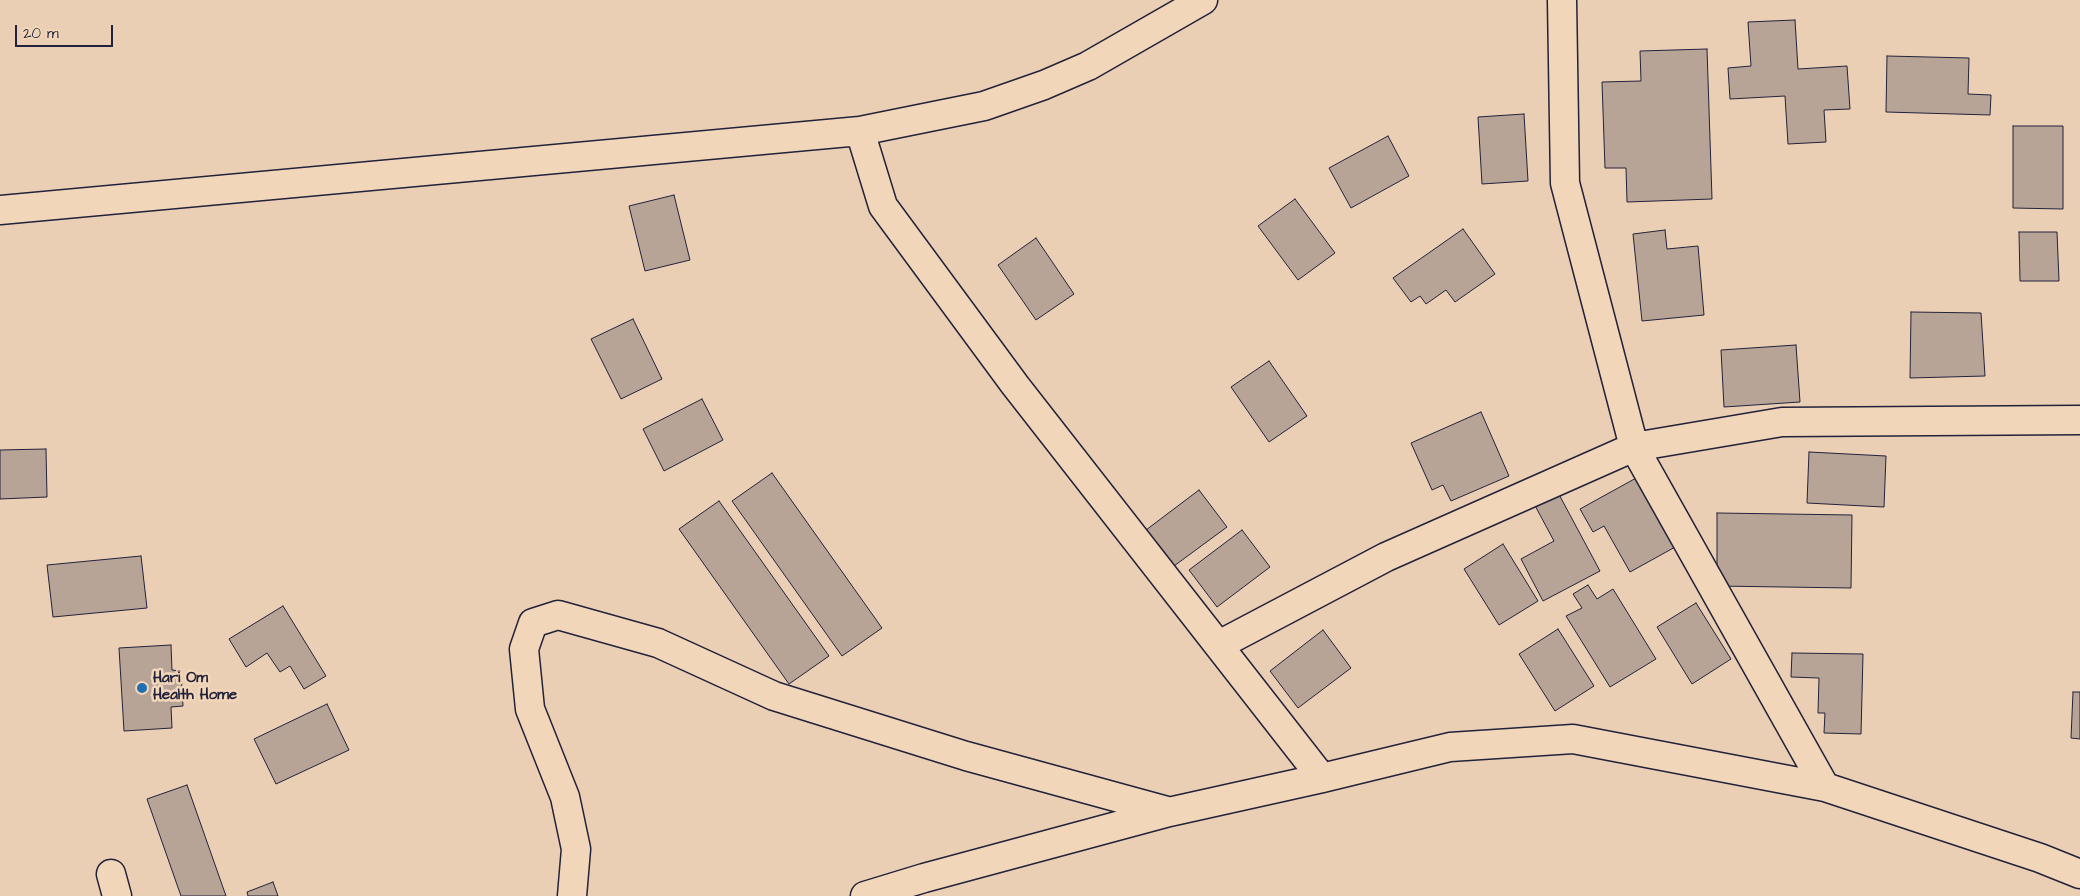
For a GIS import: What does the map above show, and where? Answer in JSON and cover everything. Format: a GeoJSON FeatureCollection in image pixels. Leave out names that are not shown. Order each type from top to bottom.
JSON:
{"type":"FeatureCollection","features":[{"type":"Feature","properties":{"kind":"street"},"geometry":{"type":"LineString","coordinates":[[0,210],[860,131],[984,106],[1044,85],[1088,66],[1203,0]]}},
{"type":"Feature","properties":{"kind":"street"},"geometry":{"type":"LineString","coordinates":[[1562,0],[1566,183],[1634,447],[1825,787]]}},
{"type":"Feature","properties":{"kind":"street"},"geometry":{"type":"LineString","coordinates":[[860,131],[883,206],[1015,385],[1322,778]]}},
{"type":"Feature","properties":{"kind":"street"},"geometry":{"type":"LineString","coordinates":[[1219,645],[1386,557],[1634,447],[1782,422],[2080,420]]}},
{"type":"Feature","properties":{"kind":"street"},"geometry":{"type":"LineString","coordinates":[[572,896],[576,849],[564,797],[530,708],[524,649],[533,623],[558,615],[658,643],[774,696],[966,756],[1168,812]]}},
{"type":"Feature","properties":{"kind":"street"},"geometry":{"type":"LineString","coordinates":[[866,896],[926,887],[1168,812],[1322,778],[1450,746],[1573,739],[1825,787],[2040,858],[2080,874]]}},
{"type":"Feature","properties":{"kind":"building"},"geometry":{"type":"Polygon","coordinates":[[[1795,20],[1798,69],[1847,66],[1850,109],[1824,110],[1826,142],[1788,144],[1785,96],[1730,99],[1728,68],[1751,66],[1748,22],[1795,20]]]}},
{"type":"Feature","properties":{"kind":"building"},"geometry":{"type":"Polygon","coordinates":[[[1707,49],[1712,199],[1627,202],[1626,168],[1605,168],[1602,82],[1641,81],[1640,51],[1707,49]]]}},
{"type":"Feature","properties":{"kind":"building"},"geometry":{"type":"Polygon","coordinates":[[[1887,56],[1969,58],[1968,94],[1991,95],[1990,115],[1886,112],[1887,56]]]}},
{"type":"Feature","properties":{"kind":"building"},"geometry":{"type":"Polygon","coordinates":[[[1524,114],[1528,181],[1482,184],[1478,117],[1524,114]]]}},
{"type":"Feature","properties":{"kind":"building"},"geometry":{"type":"Polygon","coordinates":[[[2013,126],[2063,126],[2063,209],[2013,208],[2013,126]]]}},
{"type":"Feature","properties":{"kind":"building"},"geometry":{"type":"Polygon","coordinates":[[[1388,136],[1409,176],[1351,208],[1329,168],[1388,136]]]}},
{"type":"Feature","properties":{"kind":"building"},"geometry":{"type":"Polygon","coordinates":[[[674,195],[690,260],[645,271],[629,206],[674,195]]]}},
{"type":"Feature","properties":{"kind":"building"},"geometry":{"type":"Polygon","coordinates":[[[1295,199],[1335,253],[1298,280],[1258,226],[1295,199]]]}},
{"type":"Feature","properties":{"kind":"building"},"geometry":{"type":"Polygon","coordinates":[[[1463,229],[1495,274],[1455,302],[1446,290],[1426,304],[1420,296],[1411,302],[1393,278],[1463,229]]]}},
{"type":"Feature","properties":{"kind":"building"},"geometry":{"type":"Polygon","coordinates":[[[1665,230],[1667,249],[1698,246],[1704,315],[1642,321],[1633,234],[1665,230]]]}},
{"type":"Feature","properties":{"kind":"building"},"geometry":{"type":"Polygon","coordinates":[[[2019,232],[2057,232],[2059,281],[2020,281],[2019,232]]]}},
{"type":"Feature","properties":{"kind":"building"},"geometry":{"type":"Polygon","coordinates":[[[1036,238],[1074,294],[1036,320],[998,265],[1036,238]]]}},
{"type":"Feature","properties":{"kind":"building"},"geometry":{"type":"Polygon","coordinates":[[[1911,312],[1981,313],[1985,376],[1910,378],[1911,312]]]}},
{"type":"Feature","properties":{"kind":"building"},"geometry":{"type":"Polygon","coordinates":[[[633,319],[662,379],[621,399],[591,339],[633,319]]]}},
{"type":"Feature","properties":{"kind":"building"},"geometry":{"type":"Polygon","coordinates":[[[1796,345],[1800,402],[1724,407],[1721,350],[1796,345]]]}},
{"type":"Feature","properties":{"kind":"building"},"geometry":{"type":"Polygon","coordinates":[[[1269,361],[1307,416],[1269,442],[1231,387],[1269,361]]]}},
{"type":"Feature","properties":{"kind":"building"},"geometry":{"type":"Polygon","coordinates":[[[702,399],[723,440],[664,471],[643,429],[702,399]]]}},
{"type":"Feature","properties":{"kind":"building"},"geometry":{"type":"Polygon","coordinates":[[[1481,412],[1509,476],[1451,501],[1443,485],[1432,490],[1411,443],[1481,412]]]}},
{"type":"Feature","properties":{"kind":"building"},"geometry":{"type":"Polygon","coordinates":[[[46,449],[47,497],[0,499],[0,450],[46,449]]]}},
{"type":"Feature","properties":{"kind":"building"},"geometry":{"type":"Polygon","coordinates":[[[1809,452],[1886,456],[1884,507],[1807,503],[1809,452]]]}},
{"type":"Feature","properties":{"kind":"building"},"geometry":{"type":"Polygon","coordinates":[[[772,473],[882,628],[842,656],[732,501],[772,473]]]}},
{"type":"Feature","properties":{"kind":"building"},"geometry":{"type":"Polygon","coordinates":[[[1638,477],[1677,546],[1630,572],[1604,526],[1593,532],[1580,509],[1638,477]]]}},
{"type":"Feature","properties":{"kind":"building"},"geometry":{"type":"Polygon","coordinates":[[[1555,487],[1600,571],[1543,601],[1521,559],[1554,541],[1532,500],[1555,487]]]}},
{"type":"Feature","properties":{"kind":"building"},"geometry":{"type":"Polygon","coordinates":[[[1199,490],[1227,527],[1174,566],[1146,530],[1199,490]]]}},
{"type":"Feature","properties":{"kind":"building"},"geometry":{"type":"Polygon","coordinates":[[[719,501],[829,656],[789,684],[679,529],[719,501]]]}},
{"type":"Feature","properties":{"kind":"building"},"geometry":{"type":"Polygon","coordinates":[[[1717,513],[1852,515],[1851,588],[1717,586],[1717,513]]]}},
{"type":"Feature","properties":{"kind":"building"},"geometry":{"type":"Polygon","coordinates":[[[1242,530],[1270,567],[1217,607],[1189,570],[1242,530]]]}},
{"type":"Feature","properties":{"kind":"building"},"geometry":{"type":"Polygon","coordinates":[[[1503,544],[1538,601],[1499,625],[1464,569],[1503,544]]]}},
{"type":"Feature","properties":{"kind":"building"},"geometry":{"type":"Polygon","coordinates":[[[141,556],[147,608],[53,617],[47,565],[141,556]]]}},
{"type":"Feature","properties":{"kind":"building"},"geometry":{"type":"Polygon","coordinates":[[[1588,585],[1597,599],[1613,589],[1656,659],[1610,687],[1566,616],[1582,608],[1573,594],[1588,585]]]}},
{"type":"Feature","properties":{"kind":"building"},"geometry":{"type":"Polygon","coordinates":[[[1696,603],[1731,659],[1692,684],[1657,627],[1696,603]]]}},
{"type":"Feature","properties":{"kind":"building"},"geometry":{"type":"Polygon","coordinates":[[[283,606],[326,676],[304,689],[290,666],[280,672],[267,653],[246,667],[229,639],[283,606]]]}},
{"type":"Feature","properties":{"kind":"building"},"geometry":{"type":"Polygon","coordinates":[[[1558,629],[1594,686],[1555,711],[1519,654],[1558,629]]]}},
{"type":"Feature","properties":{"kind":"building"},"geometry":{"type":"Polygon","coordinates":[[[1323,630],[1351,668],[1298,708],[1270,671],[1323,630]]]}},
{"type":"Feature","properties":{"kind":"building"},"geometry":{"type":"Polygon","coordinates":[[[171,645],[172,670],[181,671],[183,706],[171,707],[172,728],[124,731],[119,648],[171,645]]]}},
{"type":"Feature","properties":{"kind":"building"},"geometry":{"type":"Polygon","coordinates":[[[1792,653],[1863,654],[1861,734],[1824,733],[1825,713],[1818,713],[1819,678],[1791,677],[1792,653]]]}},
{"type":"Feature","properties":{"kind":"building"},"geometry":{"type":"Polygon","coordinates":[[[2073,692],[2080,692],[2080,739],[2071,738],[2073,692]]]}},
{"type":"Feature","properties":{"kind":"building"},"geometry":{"type":"Polygon","coordinates":[[[327,704],[349,750],[276,784],[254,739],[327,704]]]}},
{"type":"Feature","properties":{"kind":"building"},"geometry":{"type":"Polygon","coordinates":[[[187,785],[226,896],[181,896],[147,799],[187,785]]]}},
{"type":"Feature","properties":{"kind":"building"},"geometry":{"type":"Polygon","coordinates":[[[273,882],[278,896],[248,896],[247,892],[273,882]]]}},
{"type":"Feature","properties":{"kind":"place","name":"Hari Om Health Home"},"geometry":{"type":"Point","coordinates":[142,688]}}]}
